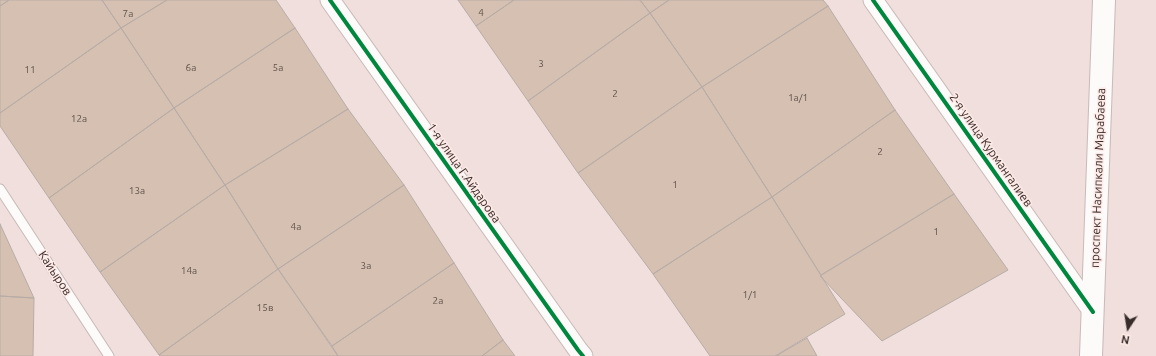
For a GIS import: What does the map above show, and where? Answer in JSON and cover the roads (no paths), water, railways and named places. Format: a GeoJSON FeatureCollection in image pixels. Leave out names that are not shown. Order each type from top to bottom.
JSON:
{"type":"FeatureCollection","features":[{"type":"Feature","properties":{"kind":"main road","name":"проспект Насипкали Марабаева"},"geometry":{"type":"LineString","coordinates":[[1091,356],[1104,0]]}},
{"type":"Feature","properties":{"kind":"street","name":"1-я улица Г.Айдарова"},"geometry":{"type":"LineString","coordinates":[[330,0],[583,356]]}},
{"type":"Feature","properties":{"kind":"street","name":"2-я улица Курмангалиев"},"geometry":{"type":"LineString","coordinates":[[873,0],[1093,312]]}},
{"type":"Feature","properties":{"kind":"lane","name":"Кайыров"},"geometry":{"type":"LineString","coordinates":[[0,189],[109,356]]}}]}
